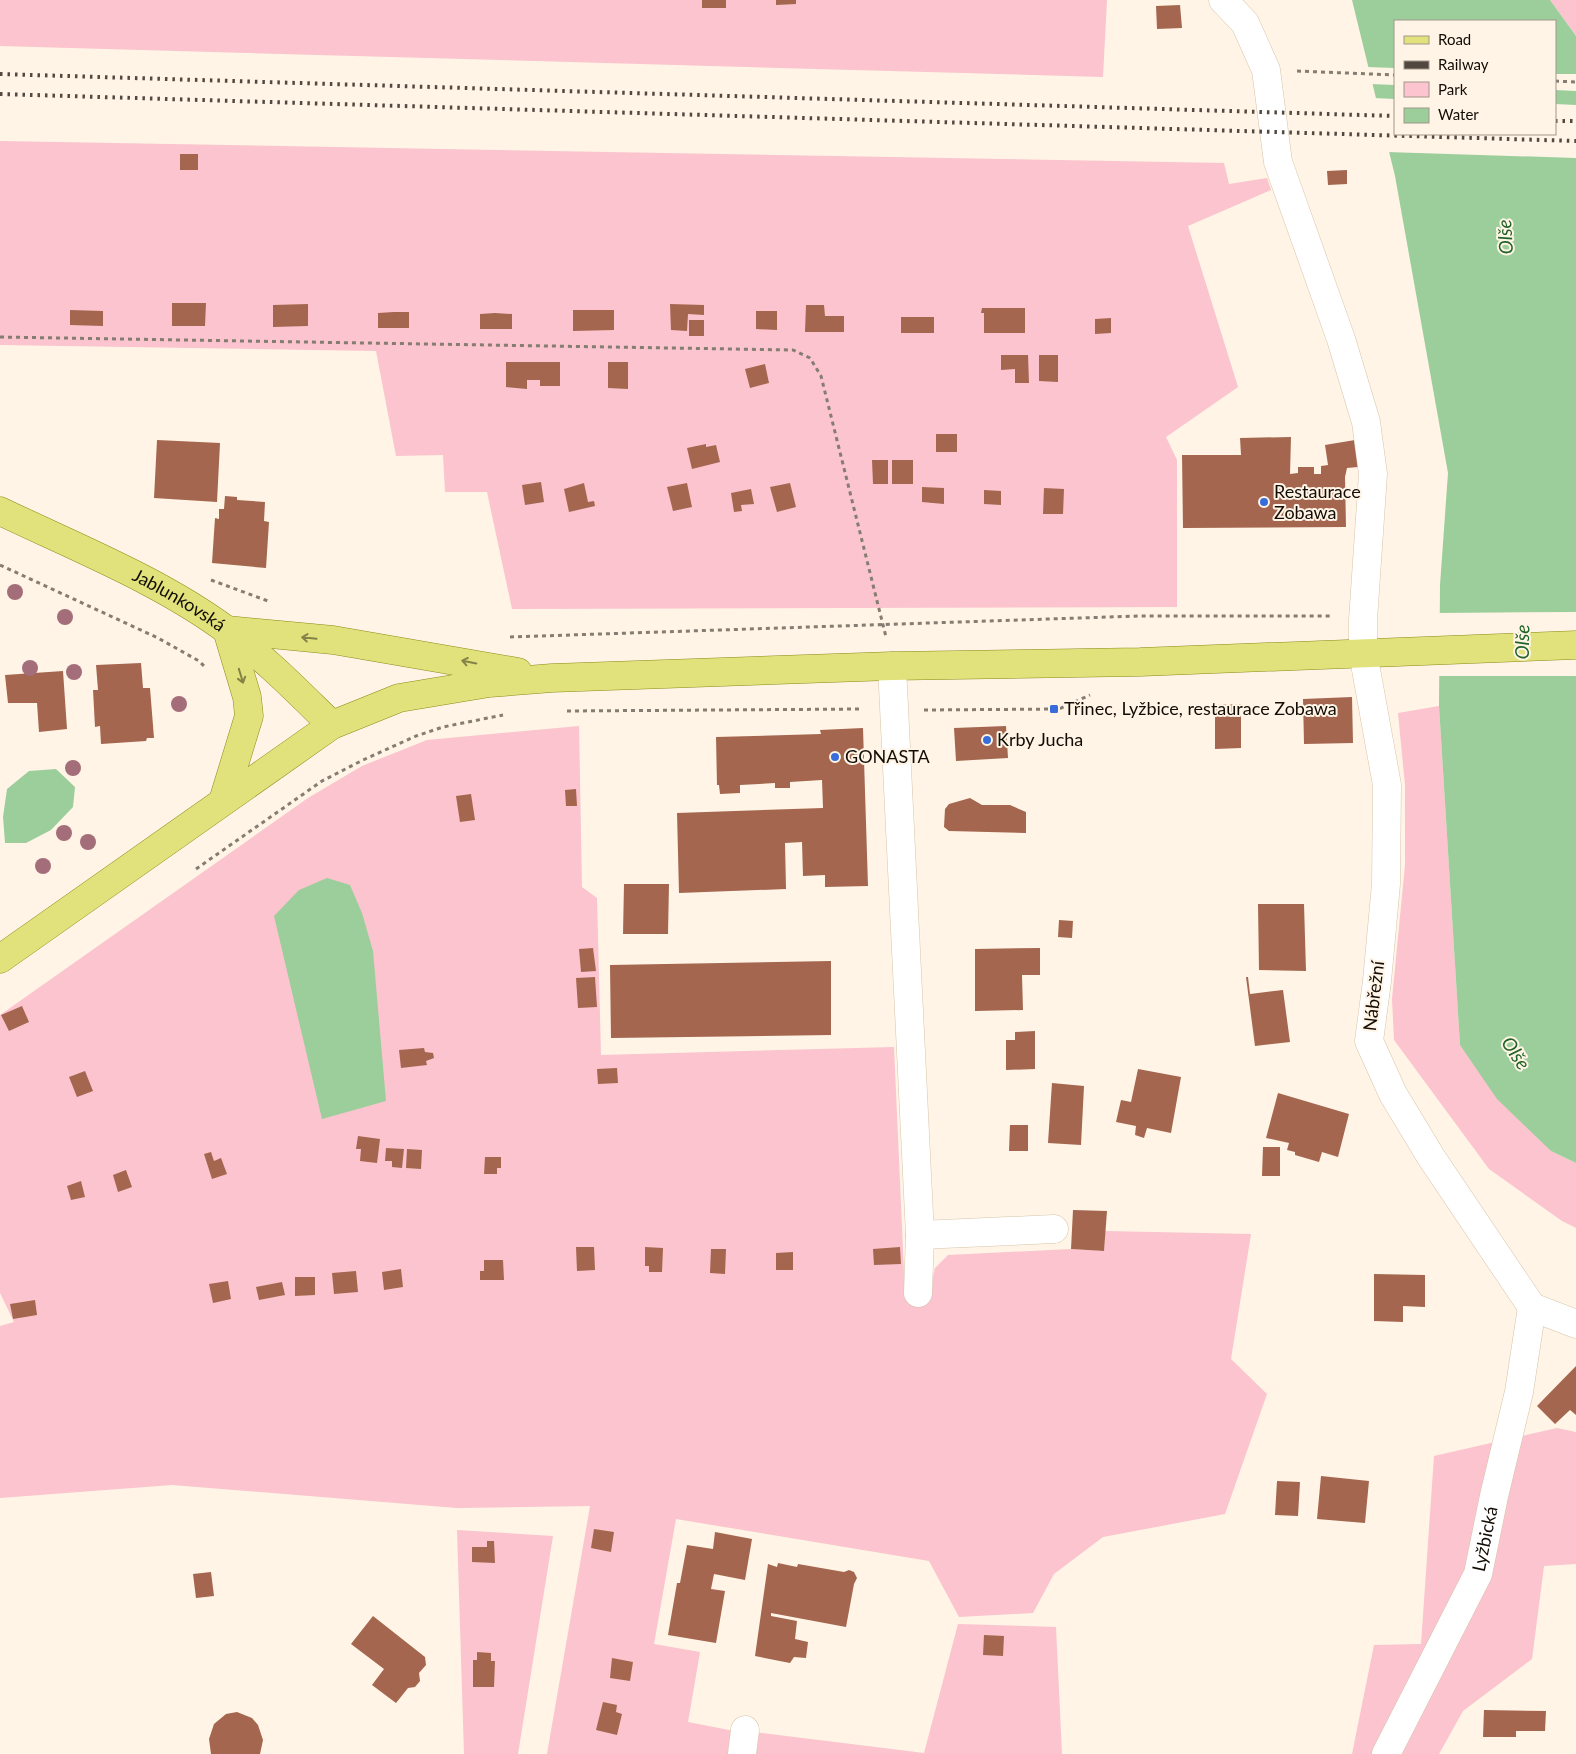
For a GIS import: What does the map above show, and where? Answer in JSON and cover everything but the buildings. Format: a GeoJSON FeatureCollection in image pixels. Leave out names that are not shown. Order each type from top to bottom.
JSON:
{"type":"FeatureCollection","features":[{"type":"Feature","properties":{"kind":"main road","name":"Jablunkovská"},"geometry":{"type":"LineString","coordinates":[[0,511],[149,583],[227,630],[268,662],[332,725]]}},
{"type":"Feature","properties":{"kind":"main road"},"geometry":{"type":"LineString","coordinates":[[223,801],[249,716],[247,697],[227,630],[333,640],[552,678]]}},
{"type":"Feature","properties":{"kind":"main road"},"geometry":{"type":"LineString","coordinates":[[0,959],[332,725],[399,698],[489,683],[552,678],[892,666],[1140,662],[1576,646]]}},
{"type":"Feature","properties":{"kind":"street","name":"Nábřežní"},"geometry":{"type":"LineString","coordinates":[[1223,0],[1245,23],[1266,70],[1278,162],[1341,339],[1366,422],[1373,474],[1362,620],[1364,653],[1387,785],[1386,884],[1369,1041],[1393,1094],[1431,1157],[1532,1307]]}},
{"type":"Feature","properties":{"kind":"street"},"geometry":{"type":"LineString","coordinates":[[892,666],[920,1235],[918,1293]]}},
{"type":"Feature","properties":{"kind":"street"},"geometry":{"type":"LineString","coordinates":[[920,1235],[1054,1229]]}},
{"type":"Feature","properties":{"kind":"street"},"geometry":{"type":"LineString","coordinates":[[1532,1307],[1576,1324]]}},
{"type":"Feature","properties":{"kind":"street","name":"Lyžbická"},"geometry":{"type":"LineString","coordinates":[[1386,1754],[1478,1574],[1494,1496],[1519,1392],[1532,1307]]}},
{"type":"Feature","properties":{"kind":"path"},"geometry":{"type":"LineString","coordinates":[[1266,70],[1394,75]]}},
{"type":"Feature","properties":{"kind":"path"},"geometry":{"type":"LineString","coordinates":[[1556,81],[1576,82]]}},
{"type":"Feature","properties":{"kind":"path"},"geometry":{"type":"LineString","coordinates":[[0,337],[793,350],[810,358],[821,376],[892,666]]}},
{"type":"Feature","properties":{"kind":"path"},"geometry":{"type":"LineString","coordinates":[[0,565],[158,638],[199,661],[209,672]]}},
{"type":"Feature","properties":{"kind":"path"},"geometry":{"type":"LineString","coordinates":[[202,577],[274,603]]}},
{"type":"Feature","properties":{"kind":"path"},"geometry":{"type":"LineString","coordinates":[[505,637],[1168,616],[1321,615],[1362,620]]}},
{"type":"Feature","properties":{"kind":"path"},"geometry":{"type":"LineString","coordinates":[[558,711],[894,708],[938,710],[1059,709],[1092,694]]}},
{"type":"Feature","properties":{"kind":"path"},"geometry":{"type":"LineString","coordinates":[[196,869],[322,781],[363,760],[416,736],[443,727],[511,713]]}},
{"type":"Feature","properties":{"kind":"green space"},"geometry":{"type":"Polygon","coordinates":[[[0,0],[1107,0],[1103,77],[0,46],[0,0]]]}},
{"type":"Feature","properties":{"kind":"green space"},"geometry":{"type":"Polygon","coordinates":[[[1550,0],[1576,0],[1576,36],[1550,0]]]}},
{"type":"Feature","properties":{"kind":"green space"},"geometry":{"type":"Polygon","coordinates":[[[0,141],[1224,163],[1229,184],[1267,178],[1271,190],[1188,226],[1238,387],[1166,437],[1177,460],[1177,607],[512,609],[487,492],[445,492],[443,455],[396,456],[376,351],[0,345],[0,141]]]}},
{"type":"Feature","properties":{"kind":"green space"},"geometry":{"type":"Polygon","coordinates":[[[1439,706],[1460,1045],[1551,1151],[1576,1163],[1576,1228],[1562,1221],[1489,1169],[1394,1040],[1392,999],[1405,865],[1405,785],[1398,713],[1439,706]]]}},
{"type":"Feature","properties":{"kind":"green space"},"geometry":{"type":"Polygon","coordinates":[[[579,726],[582,887],[597,898],[601,1055],[894,1047],[905,1295],[928,1299],[935,1268],[948,1255],[1071,1249],[1104,1251],[1105,1231],[1251,1234],[1231,1359],[1267,1394],[1225,1514],[1103,1537],[1054,1574],[1033,1613],[959,1617],[929,1561],[676,1519],[654,1644],[700,1652],[688,1722],[734,1731],[732,1754],[547,1754],[590,1506],[457,1508],[172,1485],[0,1498],[0,1326],[14,1322],[0,1293],[0,1015],[308,798],[362,766],[427,740],[579,726]]]}},
{"type":"Feature","properties":{"kind":"green space"},"geometry":{"type":"Polygon","coordinates":[[[1557,1428],[1576,1432],[1576,1564],[1544,1566],[1532,1659],[1463,1711],[1439,1754],[1352,1754],[1374,1645],[1421,1644],[1434,1456],[1557,1428]]]}},
{"type":"Feature","properties":{"kind":"green space"},"geometry":{"type":"Polygon","coordinates":[[[457,1530],[553,1536],[518,1754],[464,1754],[457,1530]]]}},
{"type":"Feature","properties":{"kind":"green space"},"geometry":{"type":"Polygon","coordinates":[[[958,1624],[1056,1627],[1062,1754],[751,1754],[753,1732],[924,1753],[958,1624]]]}},
{"type":"Feature","properties":{"kind":"water","name":"Olše"},"geometry":{"type":"Polygon","coordinates":[[[1352,0],[1550,0],[1576,36],[1576,1163],[1551,1151],[1497,1099],[1460,1045],[1439,706],[1440,585],[1448,473],[1395,176],[1352,0]]]}},
{"type":"Feature","properties":{"kind":"water"},"geometry":{"type":"Polygon","coordinates":[[[56,769],[75,787],[73,807],[51,830],[26,843],[5,843],[3,817],[7,789],[29,771],[56,769]]]}},
{"type":"Feature","properties":{"kind":"water"},"geometry":{"type":"Polygon","coordinates":[[[327,878],[350,885],[362,913],[373,951],[386,1101],[322,1119],[274,916],[299,890],[327,878]]]}},
{"type":"Feature","properties":{"kind":"pier"},"geometry":{"type":"Polygon","coordinates":[[[1366,67],[1394,68],[1394,85],[1370,84],[1366,67]]]}},
{"type":"Feature","properties":{"kind":"pier"},"geometry":{"type":"Polygon","coordinates":[[[1556,74],[1576,74],[1576,91],[1556,90],[1556,74]]]}},
{"type":"Feature","properties":{"kind":"pier"},"geometry":{"type":"Polygon","coordinates":[[[1374,98],[1394,99],[1394,135],[1556,135],[1556,104],[1576,105],[1576,158],[1387,152],[1374,98]]]}},
{"type":"Feature","properties":{"kind":"pier"},"geometry":{"type":"Polygon","coordinates":[[[1576,612],[1576,676],[1437,676],[1437,613],[1576,612]]]}},
{"type":"Feature","properties":{"kind":"railway"},"geometry":{"type":"LineString","coordinates":[[0,74],[1394,116]]}},
{"type":"Feature","properties":{"kind":"railway"},"geometry":{"type":"LineString","coordinates":[[0,94],[1576,141]]}},
{"type":"Feature","properties":{"kind":"railway"},"geometry":{"type":"LineString","coordinates":[[1556,121],[1576,121]]}},
{"type":"Feature","properties":{"kind":"place","name":"Restaurace Zobawa"},"geometry":{"type":"Point","coordinates":[1264,502]}},
{"type":"Feature","properties":{"kind":"place","name":"Třinec, Lyžbice, restaurace Zobawa"},"geometry":{"type":"Point","coordinates":[1054,709]}},
{"type":"Feature","properties":{"kind":"place","name":"Krby Jucha"},"geometry":{"type":"Point","coordinates":[987,740]}},
{"type":"Feature","properties":{"kind":"place","name":"GONASTA"},"geometry":{"type":"Point","coordinates":[835,757]}}]}
